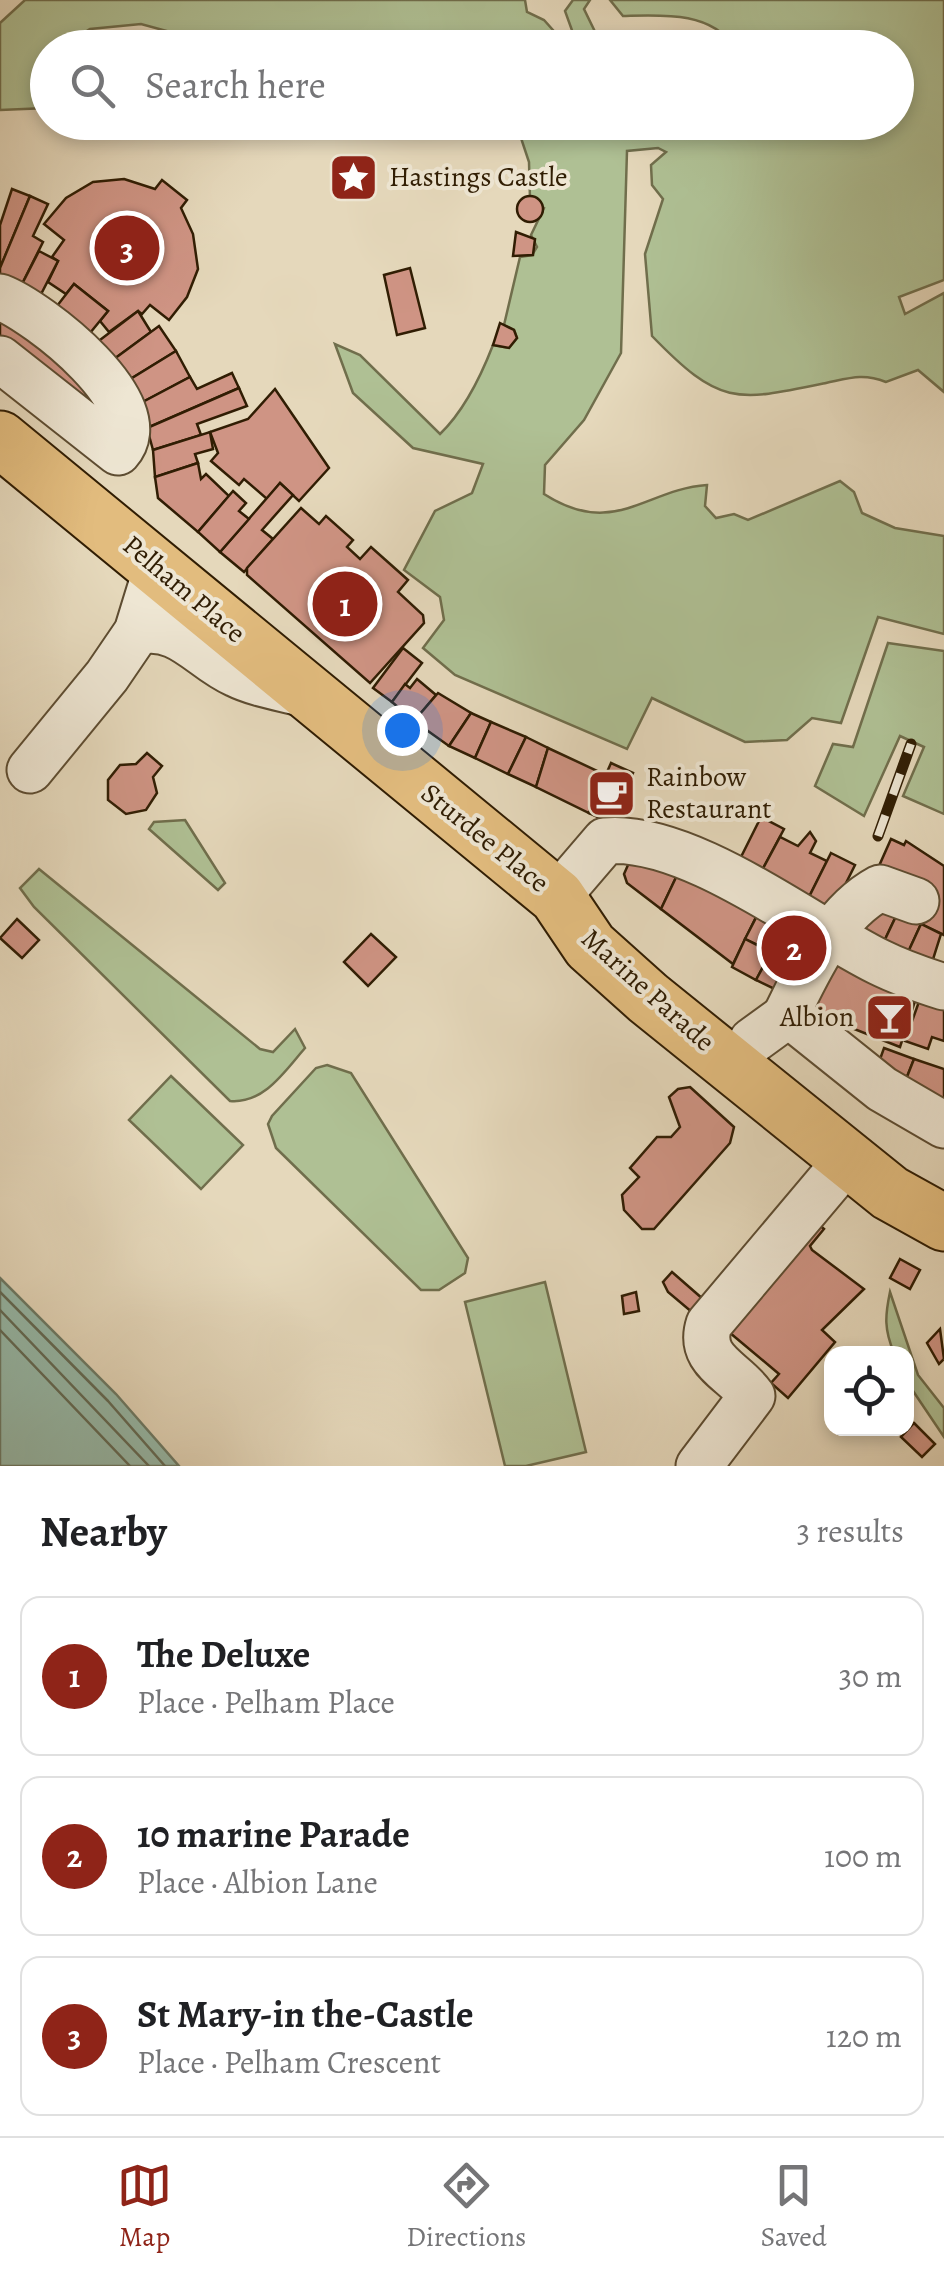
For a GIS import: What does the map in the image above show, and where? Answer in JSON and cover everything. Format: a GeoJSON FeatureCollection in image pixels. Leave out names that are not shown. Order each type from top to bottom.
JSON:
{"type":"FeatureCollection","features":[{"type":"Feature","properties":{"kind":"highway","name":"Pelham Place"},"geometry":{"type":"LineString","coordinates":[[0,439],[366,742]]}},
{"type":"Feature","properties":{"kind":"highway","name":"Sturdee Place"},"geometry":{"type":"LineString","coordinates":[[366,742],[557,897]]}},
{"type":"Feature","properties":{"kind":"highway","name":"Marine Parade"},"geometry":{"type":"LineString","coordinates":[[557,897],[608,920],[768,1029],[878,1146],[944,1189]]}},
{"type":"Feature","properties":{"kind":"highway","name":"Marine Parade"},"geometry":{"type":"LineString","coordinates":[[557,897],[590,946],[890,1192],[944,1223]]}},
{"type":"Feature","properties":{"kind":"street"},"geometry":{"type":"LineString","coordinates":[[0,297],[56,328],[98,373],[129,432],[118,452],[0,358]]}},
{"type":"Feature","properties":{"kind":"street"},"geometry":{"type":"LineString","coordinates":[[30,770],[137,632],[157,568]]}},
{"type":"Feature","properties":{"kind":"street"},"geometry":{"type":"LineString","coordinates":[[137,632],[152,628],[176,633],[235,674],[312,696]]}},
{"type":"Feature","properties":{"kind":"street"},"geometry":{"type":"LineString","coordinates":[[557,897],[605,841],[621,840],[699,864],[879,962],[944,987]]}},
{"type":"Feature","properties":{"kind":"street"},"geometry":{"type":"LineString","coordinates":[[768,1029],[830,934],[865,896],[880,888],[916,902]]}},
{"type":"Feature","properties":{"kind":"street"},"geometry":{"type":"LineString","coordinates":[[768,1029],[797,1021],[882,1089],[944,1125]]}},
{"type":"Feature","properties":{"kind":"street"},"geometry":{"type":"LineString","coordinates":[[699,1466],[752,1396],[711,1358],[705,1336],[710,1324],[848,1159]]}},
{"type":"Feature","properties":{"kind":"shaded area"},"geometry":{"type":"Polygon","coordinates":[[[25,0],[525,0],[527,12],[544,20],[553,30],[163,30],[141,24],[88,30],[30,30],[30,109],[0,110],[0,23],[25,0]]]}},
{"type":"Feature","properties":{"kind":"shaded area"},"geometry":{"type":"Polygon","coordinates":[[[573,0],[590,0],[584,9],[594,30],[572,30],[565,11],[573,0]]]}},
{"type":"Feature","properties":{"kind":"shaded area"},"geometry":{"type":"Polygon","coordinates":[[[610,0],[944,0],[944,280],[899,297],[905,314],[944,293],[944,392],[918,370],[886,382],[856,377],[749,395],[730,393],[695,376],[652,336],[645,254],[663,199],[652,185],[651,165],[666,152],[658,148],[627,151],[621,353],[584,420],[545,465],[544,494],[590,512],[629,508],[685,488],[707,485],[705,506],[716,518],[734,514],[748,520],[840,481],[854,492],[862,513],[895,528],[944,536],[944,634],[878,617],[841,723],[812,718],[787,740],[745,742],[652,698],[627,749],[455,675],[423,648],[444,620],[440,597],[404,570],[435,511],[472,493],[483,464],[413,448],[353,393],[335,344],[360,355],[440,434],[449,425],[471,392],[493,345],[509,348],[517,338],[514,330],[504,325],[520,257],[532,255],[537,247],[531,235],[544,208],[530,199],[529,162],[522,140],[914,140],[914,30],[716,30],[684,18],[623,16],[610,0]]]}},
{"type":"Feature","properties":{"kind":"shaded area"},"geometry":{"type":"Polygon","coordinates":[[[888,643],[944,651],[944,814],[903,796],[924,747],[900,736],[864,816],[815,786],[833,744],[853,747],[888,643]]]}},
{"type":"Feature","properties":{"kind":"shaded area"},"geometry":{"type":"Polygon","coordinates":[[[185,820],[225,883],[218,890],[149,829],[154,822],[185,820]]]}},
{"type":"Feature","properties":{"kind":"shaded area"},"geometry":{"type":"Polygon","coordinates":[[[39,869],[260,1049],[273,1052],[295,1029],[305,1048],[263,1092],[242,1101],[230,1101],[34,907],[20,888],[39,869]]]}},
{"type":"Feature","properties":{"kind":"shaded area"},"geometry":{"type":"Polygon","coordinates":[[[327,1065],[351,1073],[468,1258],[465,1273],[439,1290],[421,1290],[276,1148],[268,1124],[272,1116],[316,1068],[327,1065]]]}},
{"type":"Feature","properties":{"kind":"shaded area"},"geometry":{"type":"Polygon","coordinates":[[[171,1076],[243,1145],[201,1189],[129,1120],[171,1076]]]}},
{"type":"Feature","properties":{"kind":"shaded area"},"geometry":{"type":"Polygon","coordinates":[[[545,1282],[586,1452],[526,1466],[505,1466],[465,1302],[545,1282]]]}},
{"type":"Feature","properties":{"kind":"shaded area"},"geometry":{"type":"Polygon","coordinates":[[[890,1292],[908,1346],[892,1346],[887,1308],[890,1292]]]}},
{"type":"Feature","properties":{"kind":"shaded area"},"geometry":{"type":"Polygon","coordinates":[[[914,1363],[918,1375],[944,1408],[944,1437],[914,1392],[914,1363]]]}},
{"type":"Feature","properties":{"kind":"water"},"geometry":{"type":"Polygon","coordinates":[[[0,1278],[116,1394],[179,1466],[0,1466],[0,1278]]]}},
{"type":"Feature","properties":{"kind":"building"},"geometry":{"type":"Polygon","coordinates":[[[124,179],[155,189],[162,180],[187,200],[181,208],[193,234],[198,269],[187,297],[169,320],[150,305],[142,314],[138,311],[109,332],[100,321],[108,311],[74,284],[66,294],[48,282],[58,261],[52,257],[64,240],[44,224],[66,198],[93,182],[124,179]]]}},
{"type":"Feature","properties":{"kind":"building"},"geometry":{"type":"Polygon","coordinates":[[[12,189],[30,196],[0,268],[0,225],[12,189]]]}},
{"type":"Feature","properties":{"kind":"building"},"geometry":{"type":"Polygon","coordinates":[[[30,196],[48,204],[33,236],[43,242],[19,290],[0,282],[0,268],[30,196]]]}},
{"type":"Feature","properties":{"kind":"building"},"geometry":{"type":"Polygon","coordinates":[[[530,196],[539,200],[543,209],[539,218],[530,222],[521,218],[517,209],[521,200],[530,196]]]}},
{"type":"Feature","properties":{"kind":"building"},"geometry":{"type":"Polygon","coordinates":[[[516,232],[535,239],[533,255],[513,256],[516,232]]]}},
{"type":"Feature","properties":{"kind":"building"},"geometry":{"type":"Polygon","coordinates":[[[39,251],[58,261],[38,300],[19,290],[39,251]]]}},
{"type":"Feature","properties":{"kind":"building"},"geometry":{"type":"Polygon","coordinates":[[[410,268],[425,328],[397,335],[384,275],[410,268]]]}},
{"type":"Feature","properties":{"kind":"building"},"geometry":{"type":"Polygon","coordinates":[[[74,284],[108,311],[90,333],[57,306],[74,284]]]}},
{"type":"Feature","properties":{"kind":"building"},"geometry":{"type":"Polygon","coordinates":[[[0,305],[95,383],[97,416],[0,340],[0,305]]]}},
{"type":"Feature","properties":{"kind":"building"},"geometry":{"type":"Polygon","coordinates":[[[138,311],[151,332],[110,362],[96,343],[138,311]]]}},
{"type":"Feature","properties":{"kind":"building"},"geometry":{"type":"Polygon","coordinates":[[[500,323],[514,330],[517,338],[509,348],[493,345],[500,323]]]}},
{"type":"Feature","properties":{"kind":"building"},"geometry":{"type":"Polygon","coordinates":[[[159,326],[176,351],[124,383],[110,362],[159,326]]]}},
{"type":"Feature","properties":{"kind":"building"},"geometry":{"type":"Polygon","coordinates":[[[176,351],[190,377],[137,405],[124,383],[176,351]]]}},
{"type":"Feature","properties":{"kind":"building"},"geometry":{"type":"Polygon","coordinates":[[[232,373],[239,388],[147,428],[137,405],[190,377],[197,389],[232,373]]]}},
{"type":"Feature","properties":{"kind":"building"},"geometry":{"type":"Polygon","coordinates":[[[239,388],[247,406],[197,424],[201,435],[153,450],[147,428],[239,388]]]}},
{"type":"Feature","properties":{"kind":"building"},"geometry":{"type":"Polygon","coordinates":[[[275,389],[329,468],[299,501],[280,483],[267,499],[244,479],[239,485],[211,461],[218,453],[210,432],[248,419],[275,389]]]}},
{"type":"Feature","properties":{"kind":"building"},"geometry":{"type":"Polygon","coordinates":[[[210,432],[213,449],[195,454],[198,463],[155,477],[153,450],[210,432]]]}},
{"type":"Feature","properties":{"kind":"building"},"geometry":{"type":"Polygon","coordinates":[[[198,463],[201,479],[206,474],[229,496],[198,532],[158,498],[155,477],[198,463]]]}},
{"type":"Feature","properties":{"kind":"building"},"geometry":{"type":"Polygon","coordinates":[[[280,483],[293,495],[262,530],[273,539],[244,572],[220,552],[280,483]]]}},
{"type":"Feature","properties":{"kind":"building"},"geometry":{"type":"Polygon","coordinates":[[[233,491],[246,503],[239,511],[249,519],[220,552],[198,532],[233,491]]]}},
{"type":"Feature","properties":{"kind":"building"},"geometry":{"type":"Polygon","coordinates":[[[301,508],[319,524],[326,516],[353,540],[347,547],[360,559],[371,547],[408,580],[398,592],[423,615],[424,623],[370,683],[247,575],[247,568],[301,508]]]}},
{"type":"Feature","properties":{"kind":"building"},"geometry":{"type":"Polygon","coordinates":[[[403,648],[422,663],[392,702],[373,688],[403,648]]]}},
{"type":"Feature","properties":{"kind":"building"},"geometry":{"type":"Polygon","coordinates":[[[417,679],[436,695],[414,721],[392,702],[405,684],[410,688],[417,679]]]}},
{"type":"Feature","properties":{"kind":"building"},"geometry":{"type":"Polygon","coordinates":[[[438,693],[471,713],[449,746],[414,721],[438,693]]]}},
{"type":"Feature","properties":{"kind":"building"},"geometry":{"type":"Polygon","coordinates":[[[471,713],[491,722],[475,758],[449,746],[471,713]]]}},
{"type":"Feature","properties":{"kind":"building"},"geometry":{"type":"Polygon","coordinates":[[[491,722],[526,737],[508,774],[475,758],[491,722]]]}},
{"type":"Feature","properties":{"kind":"building"},"geometry":{"type":"Polygon","coordinates":[[[526,737],[548,748],[536,787],[508,774],[526,737]]]}},
{"type":"Feature","properties":{"kind":"building"},"geometry":{"type":"Polygon","coordinates":[[[548,748],[606,775],[589,813],[536,787],[548,748]]]}},
{"type":"Feature","properties":{"kind":"building"},"geometry":{"type":"Polygon","coordinates":[[[147,753],[162,766],[153,777],[157,793],[146,810],[126,814],[108,800],[108,780],[120,765],[136,764],[147,753]]]}},
{"type":"Feature","properties":{"kind":"building","name":"Rainbow Restaurant"},"geometry":{"type":"Polygon","coordinates":[[[611,763],[633,773],[611,823],[589,813],[611,763]]]}},
{"type":"Feature","properties":{"kind":"building"},"geometry":{"type":"Polygon","coordinates":[[[761,817],[784,829],[759,876],[737,865],[761,817]]]}},
{"type":"Feature","properties":{"kind":"building"},"geometry":{"type":"Polygon","coordinates":[[[810,832],[816,841],[810,853],[827,861],[807,901],[759,876],[780,837],[798,846],[810,832]]]}},
{"type":"Feature","properties":{"kind":"building"},"geometry":{"type":"Polygon","coordinates":[[[891,839],[904,845],[906,841],[944,866],[944,935],[921,924],[935,896],[879,866],[891,839]]]}},
{"type":"Feature","properties":{"kind":"building"},"geometry":{"type":"Polygon","coordinates":[[[831,853],[855,865],[831,913],[807,901],[831,853]]]}},
{"type":"Feature","properties":{"kind":"building"},"geometry":{"type":"Polygon","coordinates":[[[638,861],[680,869],[661,909],[627,883],[624,874],[628,865],[638,861]]]}},
{"type":"Feature","properties":{"kind":"building"},"geometry":{"type":"Polygon","coordinates":[[[680,869],[757,915],[733,964],[661,909],[680,869]]]}},
{"type":"Feature","properties":{"kind":"building"},"geometry":{"type":"Polygon","coordinates":[[[875,900],[898,912],[880,950],[849,924],[875,900]]]}},
{"type":"Feature","properties":{"kind":"building"},"geometry":{"type":"Polygon","coordinates":[[[759,912],[770,917],[766,926],[781,933],[772,952],[745,939],[759,912]]]}},
{"type":"Feature","properties":{"kind":"building"},"geometry":{"type":"Polygon","coordinates":[[[898,912],[921,924],[904,961],[880,950],[898,912]]]}},
{"type":"Feature","properties":{"kind":"building"},"geometry":{"type":"Polygon","coordinates":[[[17,919],[39,940],[22,958],[0,938],[17,919]]]}},
{"type":"Feature","properties":{"kind":"building"},"geometry":{"type":"Polygon","coordinates":[[[921,924],[941,934],[929,972],[904,961],[921,924]]]}},
{"type":"Feature","properties":{"kind":"building"},"geometry":{"type":"Polygon","coordinates":[[[784,928],[816,944],[797,966],[772,952],[784,928]]]}},
{"type":"Feature","properties":{"kind":"building"},"geometry":{"type":"Polygon","coordinates":[[[371,934],[396,957],[368,986],[344,962],[371,934]]]}},
{"type":"Feature","properties":{"kind":"building"},"geometry":{"type":"Polygon","coordinates":[[[745,939],[771,952],[756,980],[732,967],[745,939]]]}},
{"type":"Feature","properties":{"kind":"building"},"geometry":{"type":"Polygon","coordinates":[[[771,952],[797,966],[783,993],[756,980],[771,952]]]}},
{"type":"Feature","properties":{"kind":"building"},"geometry":{"type":"Polygon","coordinates":[[[832,958],[916,998],[900,1047],[806,1010],[832,958]]]}},
{"type":"Feature","properties":{"kind":"building"},"geometry":{"type":"Polygon","coordinates":[[[921,996],[944,1005],[944,1041],[932,1037],[928,1049],[905,1041],[921,996]]]}},
{"type":"Feature","properties":{"kind":"building"},"geometry":{"type":"Polygon","coordinates":[[[884,1048],[914,1059],[903,1087],[874,1076],[884,1048]]]}},
{"type":"Feature","properties":{"kind":"building"},"geometry":{"type":"Polygon","coordinates":[[[914,1059],[944,1069],[944,1103],[903,1087],[914,1059]]]}},
{"type":"Feature","properties":{"kind":"building"},"geometry":{"type":"Polygon","coordinates":[[[690,1087],[734,1127],[730,1143],[654,1229],[642,1229],[624,1210],[622,1195],[639,1177],[630,1168],[657,1137],[671,1137],[680,1127],[669,1097],[678,1089],[690,1087]]]}},
{"type":"Feature","properties":{"kind":"building"},"geometry":{"type":"Polygon","coordinates":[[[808,1215],[824,1229],[810,1246],[812,1250],[864,1289],[822,1330],[835,1342],[824,1346],[824,1355],[788,1398],[771,1383],[779,1374],[717,1322],[808,1215]]]}},
{"type":"Feature","properties":{"kind":"building"},"geometry":{"type":"Polygon","coordinates":[[[900,1259],[920,1270],[910,1289],[890,1278],[900,1259]]]}},
{"type":"Feature","properties":{"kind":"building"},"geometry":{"type":"Polygon","coordinates":[[[672,1272],[704,1300],[693,1313],[668,1292],[663,1282],[672,1272]]]}},
{"type":"Feature","properties":{"kind":"building"},"geometry":{"type":"Polygon","coordinates":[[[636,1292],[639,1311],[624,1314],[622,1296],[636,1292]]]}},
{"type":"Feature","properties":{"kind":"building"},"geometry":{"type":"Polygon","coordinates":[[[940,1329],[944,1359],[939,1364],[927,1343],[940,1329]]]}},
{"type":"Feature","properties":{"kind":"building"},"geometry":{"type":"Polygon","coordinates":[[[914,1423],[935,1444],[922,1457],[901,1437],[914,1436],[914,1423]]]}},
{"type":"Feature","properties":{"kind":"railway"},"geometry":{"type":"LineString","coordinates":[[878,836],[911,744]]}},
{"type":"Feature","properties":{"kind":"place","name":"Hastings Castle"},"geometry":{"type":"Point","coordinates":[354,177]}},
{"type":"Feature","properties":{"kind":"place","name":"St Mary-in the-Castle"},"geometry":{"type":"Point","coordinates":[127,248]}},
{"type":"Feature","properties":{"kind":"place","name":"The Deluxe"},"geometry":{"type":"Point","coordinates":[345,604]}},
{"type":"Feature","properties":{"kind":"place","name":"Rainbow Restaurant"},"geometry":{"type":"Point","coordinates":[611,793]}},
{"type":"Feature","properties":{"kind":"place","name":"10 marine Parade"},"geometry":{"type":"Point","coordinates":[794,948]}},
{"type":"Feature","properties":{"kind":"place","name":"Albion"},"geometry":{"type":"Point","coordinates":[889,1017]}}]}
